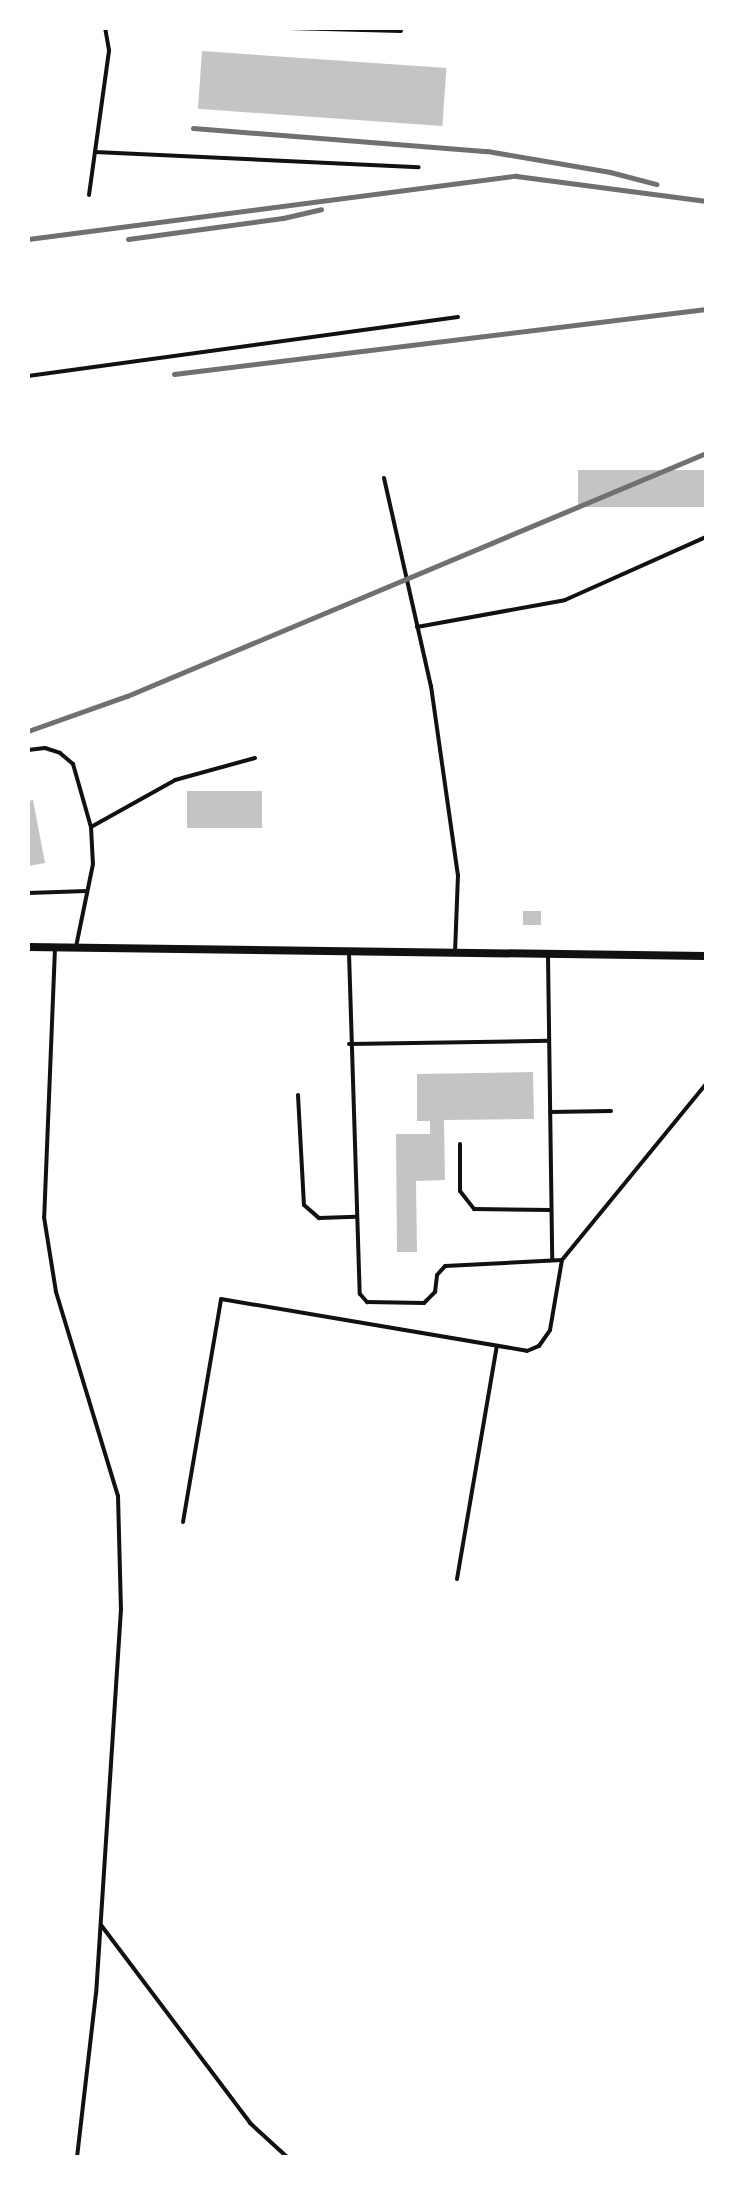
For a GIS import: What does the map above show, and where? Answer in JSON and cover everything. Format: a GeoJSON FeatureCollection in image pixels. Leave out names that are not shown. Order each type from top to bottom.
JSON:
{"type":"FeatureCollection","features":[{"type":"Feature","properties":{"kind":"street"},"geometry":{"type":"LineString","coordinates":[[28,947],[706,956]]}},
{"type":"Feature","properties":{"kind":"lane"},"geometry":{"type":"LineString","coordinates":[[89,195],[109,50],[105,28]]}},
{"type":"Feature","properties":{"kind":"lane"},"geometry":{"type":"LineString","coordinates":[[288,28],[401,31]]}},
{"type":"Feature","properties":{"kind":"lane"},"geometry":{"type":"LineString","coordinates":[[95,152],[419,167]]}},
{"type":"Feature","properties":{"kind":"lane"},"geometry":{"type":"LineString","coordinates":[[28,376],[458,317]]}},
{"type":"Feature","properties":{"kind":"lane"},"geometry":{"type":"LineString","coordinates":[[384,478],[431,686],[458,875],[455,952]]}},
{"type":"Feature","properties":{"kind":"lane"},"geometry":{"type":"LineString","coordinates":[[417,627],[565,600],[706,537]]}},
{"type":"Feature","properties":{"kind":"lane"},"geometry":{"type":"LineString","coordinates":[[28,750],[45,748],[60,753],[73,764],[91,827],[94,853],[76,947]]}},
{"type":"Feature","properties":{"kind":"lane"},"geometry":{"type":"LineString","coordinates":[[91,827],[175,780],[255,758]]}},
{"type":"Feature","properties":{"kind":"lane"},"geometry":{"type":"LineString","coordinates":[[28,893],[87,891]]}},
{"type":"Feature","properties":{"kind":"lane"},"geometry":{"type":"LineString","coordinates":[[55,947],[44,1217],[56,1292],[118,1496],[121,1609],[100,1925],[77,2157]]}},
{"type":"Feature","properties":{"kind":"lane"},"geometry":{"type":"LineString","coordinates":[[349,951],[349,1044],[360,1294],[367,1302],[424,1303],[435,1292],[437,1275],[445,1266],[562,1260]]}},
{"type":"Feature","properties":{"kind":"lane"},"geometry":{"type":"LineString","coordinates":[[548,953],[552,1260]]}},
{"type":"Feature","properties":{"kind":"lane"},"geometry":{"type":"LineString","coordinates":[[349,1044],[549,1041]]}},
{"type":"Feature","properties":{"kind":"lane"},"geometry":{"type":"LineString","coordinates":[[183,1522],[221,1299],[527,1351],[546,1339],[562,1260],[706,1084]]}},
{"type":"Feature","properties":{"kind":"lane"},"geometry":{"type":"LineString","coordinates":[[298,1095],[304,1205],[319,1218],[356,1217]]}},
{"type":"Feature","properties":{"kind":"lane"},"geometry":{"type":"LineString","coordinates":[[550,1112],[611,1111]]}},
{"type":"Feature","properties":{"kind":"lane"},"geometry":{"type":"LineString","coordinates":[[460,1144],[460,1191],[474,1209],[551,1210]]}},
{"type":"Feature","properties":{"kind":"lane"},"geometry":{"type":"LineString","coordinates":[[457,1579],[497,1346]]}},
{"type":"Feature","properties":{"kind":"lane"},"geometry":{"type":"LineString","coordinates":[[100,1925],[250,2123],[287,2157]]}},
{"type":"Feature","properties":{"kind":"building"},"geometry":{"type":"Polygon","coordinates":[[[202,51],[446,68],[442,126],[198,109],[202,51]]]}},
{"type":"Feature","properties":{"kind":"building"},"geometry":{"type":"Polygon","coordinates":[[[578,470],[706,470],[706,507],[578,507],[578,470]]]}},
{"type":"Feature","properties":{"kind":"building"},"geometry":{"type":"Polygon","coordinates":[[[187,791],[262,791],[262,828],[187,828],[187,791]]]}},
{"type":"Feature","properties":{"kind":"building"},"geometry":{"type":"Polygon","coordinates":[[[33,800],[45,863],[28,866],[28,801],[33,800]]]}},
{"type":"Feature","properties":{"kind":"building"},"geometry":{"type":"Polygon","coordinates":[[[523,911],[541,911],[541,925],[523,925],[523,911]]]}},
{"type":"Feature","properties":{"kind":"building"},"geometry":{"type":"Polygon","coordinates":[[[533,1072],[534,1119],[444,1120],[445,1180],[416,1181],[417,1252],[397,1252],[396,1134],[430,1134],[430,1121],[417,1121],[417,1074],[533,1072]]]}},
{"type":"Feature","properties":{"kind":"railway"},"geometry":{"type":"LineString","coordinates":[[193,128],[487,151],[610,172],[656,184]]}},
{"type":"Feature","properties":{"kind":"railway"},"geometry":{"type":"LineString","coordinates":[[28,239],[516,176],[706,201]]}},
{"type":"Feature","properties":{"kind":"railway"},"geometry":{"type":"LineString","coordinates":[[128,239],[283,218],[321,209]]}},
{"type":"Feature","properties":{"kind":"railway"},"geometry":{"type":"LineString","coordinates":[[174,374],[706,309]]}},
{"type":"Feature","properties":{"kind":"railway"},"geometry":{"type":"LineString","coordinates":[[28,731],[127,696],[706,453]]}}]}
